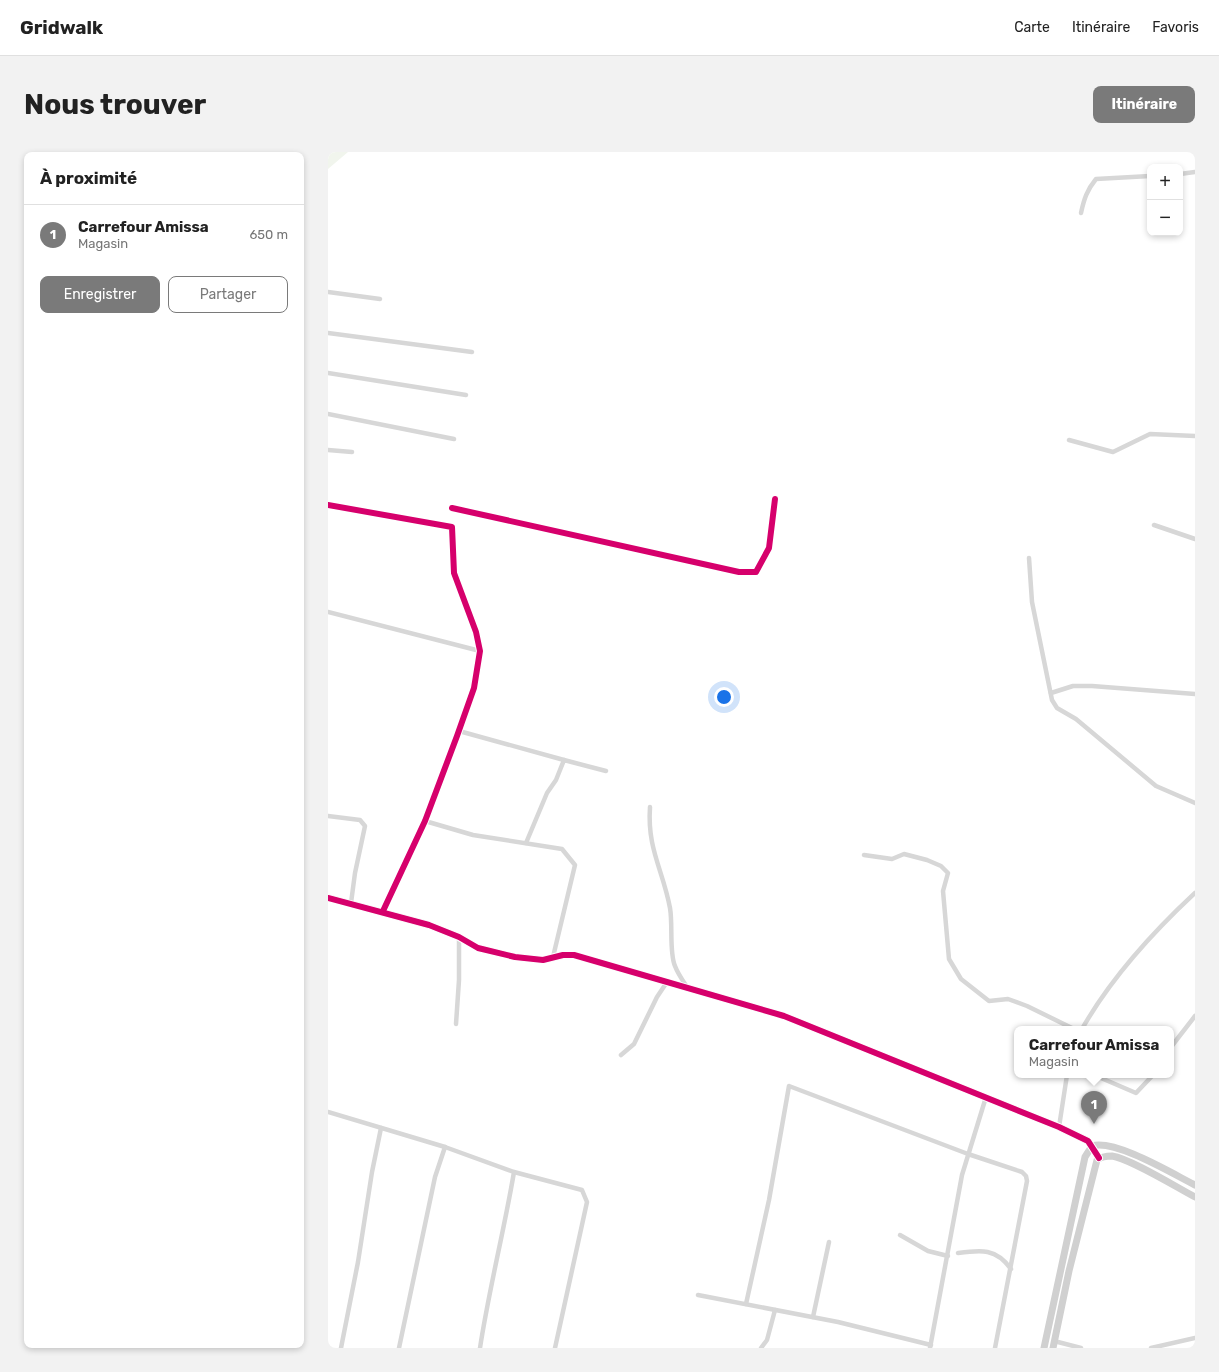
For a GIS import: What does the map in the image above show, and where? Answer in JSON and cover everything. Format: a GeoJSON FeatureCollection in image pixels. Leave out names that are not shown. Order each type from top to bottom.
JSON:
{"type":"FeatureCollection","features":[{"type":"Feature","properties":{"kind":"street"},"geometry":{"type":"LineString","coordinates":[[1183,174],[1195,172]]}},
{"type":"Feature","properties":{"kind":"street"},"geometry":{"type":"LineString","coordinates":[[1081,213],[1084,197],[1088,188],[1096,179],[1147,176]]}},
{"type":"Feature","properties":{"kind":"street"},"geometry":{"type":"LineString","coordinates":[[328,292],[380,299]]}},
{"type":"Feature","properties":{"kind":"street"},"geometry":{"type":"LineString","coordinates":[[328,333],[472,352]]}},
{"type":"Feature","properties":{"kind":"street"},"geometry":{"type":"LineString","coordinates":[[328,373],[466,395]]}},
{"type":"Feature","properties":{"kind":"street"},"geometry":{"type":"LineString","coordinates":[[328,414],[454,439]]}},
{"type":"Feature","properties":{"kind":"street"},"geometry":{"type":"LineString","coordinates":[[1069,440],[1113,452],[1150,434],[1195,436]]}},
{"type":"Feature","properties":{"kind":"street"},"geometry":{"type":"LineString","coordinates":[[328,450],[352,452]]}},
{"type":"Feature","properties":{"kind":"street"},"geometry":{"type":"LineString","coordinates":[[452,508],[739,572],[756,572],[769,548],[775,498]]}},
{"type":"Feature","properties":{"kind":"street"},"geometry":{"type":"LineString","coordinates":[[328,505],[452,527],[454,573],[476,632],[480,651],[474,688],[459,731],[425,821],[383,912]]}},
{"type":"Feature","properties":{"kind":"street"},"geometry":{"type":"LineString","coordinates":[[1154,525],[1195,539]]}},
{"type":"Feature","properties":{"kind":"street"},"geometry":{"type":"LineString","coordinates":[[1029,558],[1032,602],[1051,693],[1057,708],[1076,719],[1156,786],[1195,803]]}},
{"type":"Feature","properties":{"kind":"street"},"geometry":{"type":"LineString","coordinates":[[328,612],[480,651]]}},
{"type":"Feature","properties":{"kind":"street"},"geometry":{"type":"LineString","coordinates":[[1051,693],[1073,686],[1092,686],[1195,694]]}},
{"type":"Feature","properties":{"kind":"street"},"geometry":{"type":"LineString","coordinates":[[459,731],[606,771]]}},
{"type":"Feature","properties":{"kind":"street"},"geometry":{"type":"LineString","coordinates":[[526,843],[547,793],[556,780],[564,760]]}},
{"type":"Feature","properties":{"kind":"street"},"geometry":{"type":"LineString","coordinates":[[650,806],[649,824],[653,851],[670,907],[674,966],[687,987]]}},
{"type":"Feature","properties":{"kind":"street"},"geometry":{"type":"LineString","coordinates":[[328,816],[360,820],[365,826],[355,873],[352,903]]}},
{"type":"Feature","properties":{"kind":"street"},"geometry":{"type":"LineString","coordinates":[[425,821],[473,835],[562,848],[575,865],[553,957]]}},
{"type":"Feature","properties":{"kind":"street"},"geometry":{"type":"LineString","coordinates":[[864,855],[892,859],[904,854],[927,860],[941,866],[948,873],[943,892],[949,959],[961,979],[989,1001],[1008,1000],[1027,1006],[1068,1026]]}},
{"type":"Feature","properties":{"kind":"street"},"geometry":{"type":"LineString","coordinates":[[1084,1026],[1094,1008],[1129,963],[1174,912],[1195,893]]}},
{"type":"Feature","properties":{"kind":"street"},"geometry":{"type":"LineString","coordinates":[[328,898],[352,903],[429,925],[459,937],[478,948],[515,957],[543,960],[553,957],[574,955],[784,1016],[1059,1127],[1088,1141],[1099,1158]]}},
{"type":"Feature","properties":{"kind":"street"},"geometry":{"type":"LineString","coordinates":[[456,1024],[459,980],[459,937]]}},
{"type":"Feature","properties":{"kind":"street"},"geometry":{"type":"LineString","coordinates":[[621,1056],[634,1044],[656,997],[667,982]]}},
{"type":"Feature","properties":{"kind":"street"},"geometry":{"type":"LineString","coordinates":[[1174,1043],[1195,1016]]}},
{"type":"Feature","properties":{"kind":"street"},"geometry":{"type":"LineString","coordinates":[[1059,1127],[1067,1078]]}},
{"type":"Feature","properties":{"kind":"street"},"geometry":{"type":"LineString","coordinates":[[1101,1078],[1136,1093],[1150,1078]]}},
{"type":"Feature","properties":{"kind":"street"},"geometry":{"type":"LineString","coordinates":[[746,1304],[769,1200],[789,1086],[968,1154],[1022,1172],[1026,1176],[1027,1181],[995,1348]]}},
{"type":"Feature","properties":{"kind":"street"},"geometry":{"type":"LineString","coordinates":[[698,1295],[813,1317],[930,1346],[962,1175],[986,1097]]}},
{"type":"Feature","properties":{"kind":"street"},"geometry":{"type":"LineString","coordinates":[[328,1112],[446,1147],[514,1172],[582,1190],[586,1196],[587,1202],[555,1348]]}},
{"type":"Feature","properties":{"kind":"street"},"geometry":{"type":"LineString","coordinates":[[341,1348],[381,1128]]}},
{"type":"Feature","properties":{"kind":"street"},"geometry":{"type":"LineString","coordinates":[[1044,1348],[1085,1157],[1092,1146],[1099,1144],[1106,1145],[1136,1155],[1195,1185]]}},
{"type":"Feature","properties":{"kind":"street"},"geometry":{"type":"LineString","coordinates":[[400,1348],[436,1177],[446,1147]]}},
{"type":"Feature","properties":{"kind":"street"},"geometry":{"type":"LineString","coordinates":[[1080,1348],[1053,1345],[1094,1166],[1099,1158],[1113,1156],[1133,1164],[1195,1197]]}},
{"type":"Feature","properties":{"kind":"street"},"geometry":{"type":"LineString","coordinates":[[480,1348],[488,1295],[506,1218],[514,1172]]}},
{"type":"Feature","properties":{"kind":"street"},"geometry":{"type":"LineString","coordinates":[[900,1235],[928,1251],[948,1256]]}},
{"type":"Feature","properties":{"kind":"street"},"geometry":{"type":"LineString","coordinates":[[813,1317],[829,1242]]}},
{"type":"Feature","properties":{"kind":"street"},"geometry":{"type":"LineString","coordinates":[[958,1253],[979,1250],[998,1255],[1004,1259],[1011,1268]]}},
{"type":"Feature","properties":{"kind":"street"},"geometry":{"type":"LineString","coordinates":[[761,1348],[766,1340],[775,1310]]}},
{"type":"Feature","properties":{"kind":"street"},"geometry":{"type":"LineString","coordinates":[[1150,1348],[1195,1338]]}},
{"type":"Feature","properties":{"kind":"shaded area"},"geometry":{"type":"Polygon","coordinates":[[[328,152],[348,152],[328,169],[328,152]]]}},
{"type":"Feature","properties":{"kind":"cycle path"},"geometry":{"type":"LineString","coordinates":[[452,508],[739,572],[756,572],[769,548],[775,499]]}},
{"type":"Feature","properties":{"kind":"cycle path"},"geometry":{"type":"LineString","coordinates":[[328,505],[452,527],[454,573],[476,632],[480,651],[474,688],[457,736],[425,821],[383,911]]}},
{"type":"Feature","properties":{"kind":"cycle path"},"geometry":{"type":"LineString","coordinates":[[328,898],[429,925],[459,937],[478,948],[515,957],[543,960],[563,955],[574,955],[784,1016],[1059,1127],[1088,1141],[1099,1158]]}},
{"type":"Feature","properties":{"kind":"place","name":"Carrefour Amissa"},"geometry":{"type":"Point","coordinates":[1094,1124]}}]}
